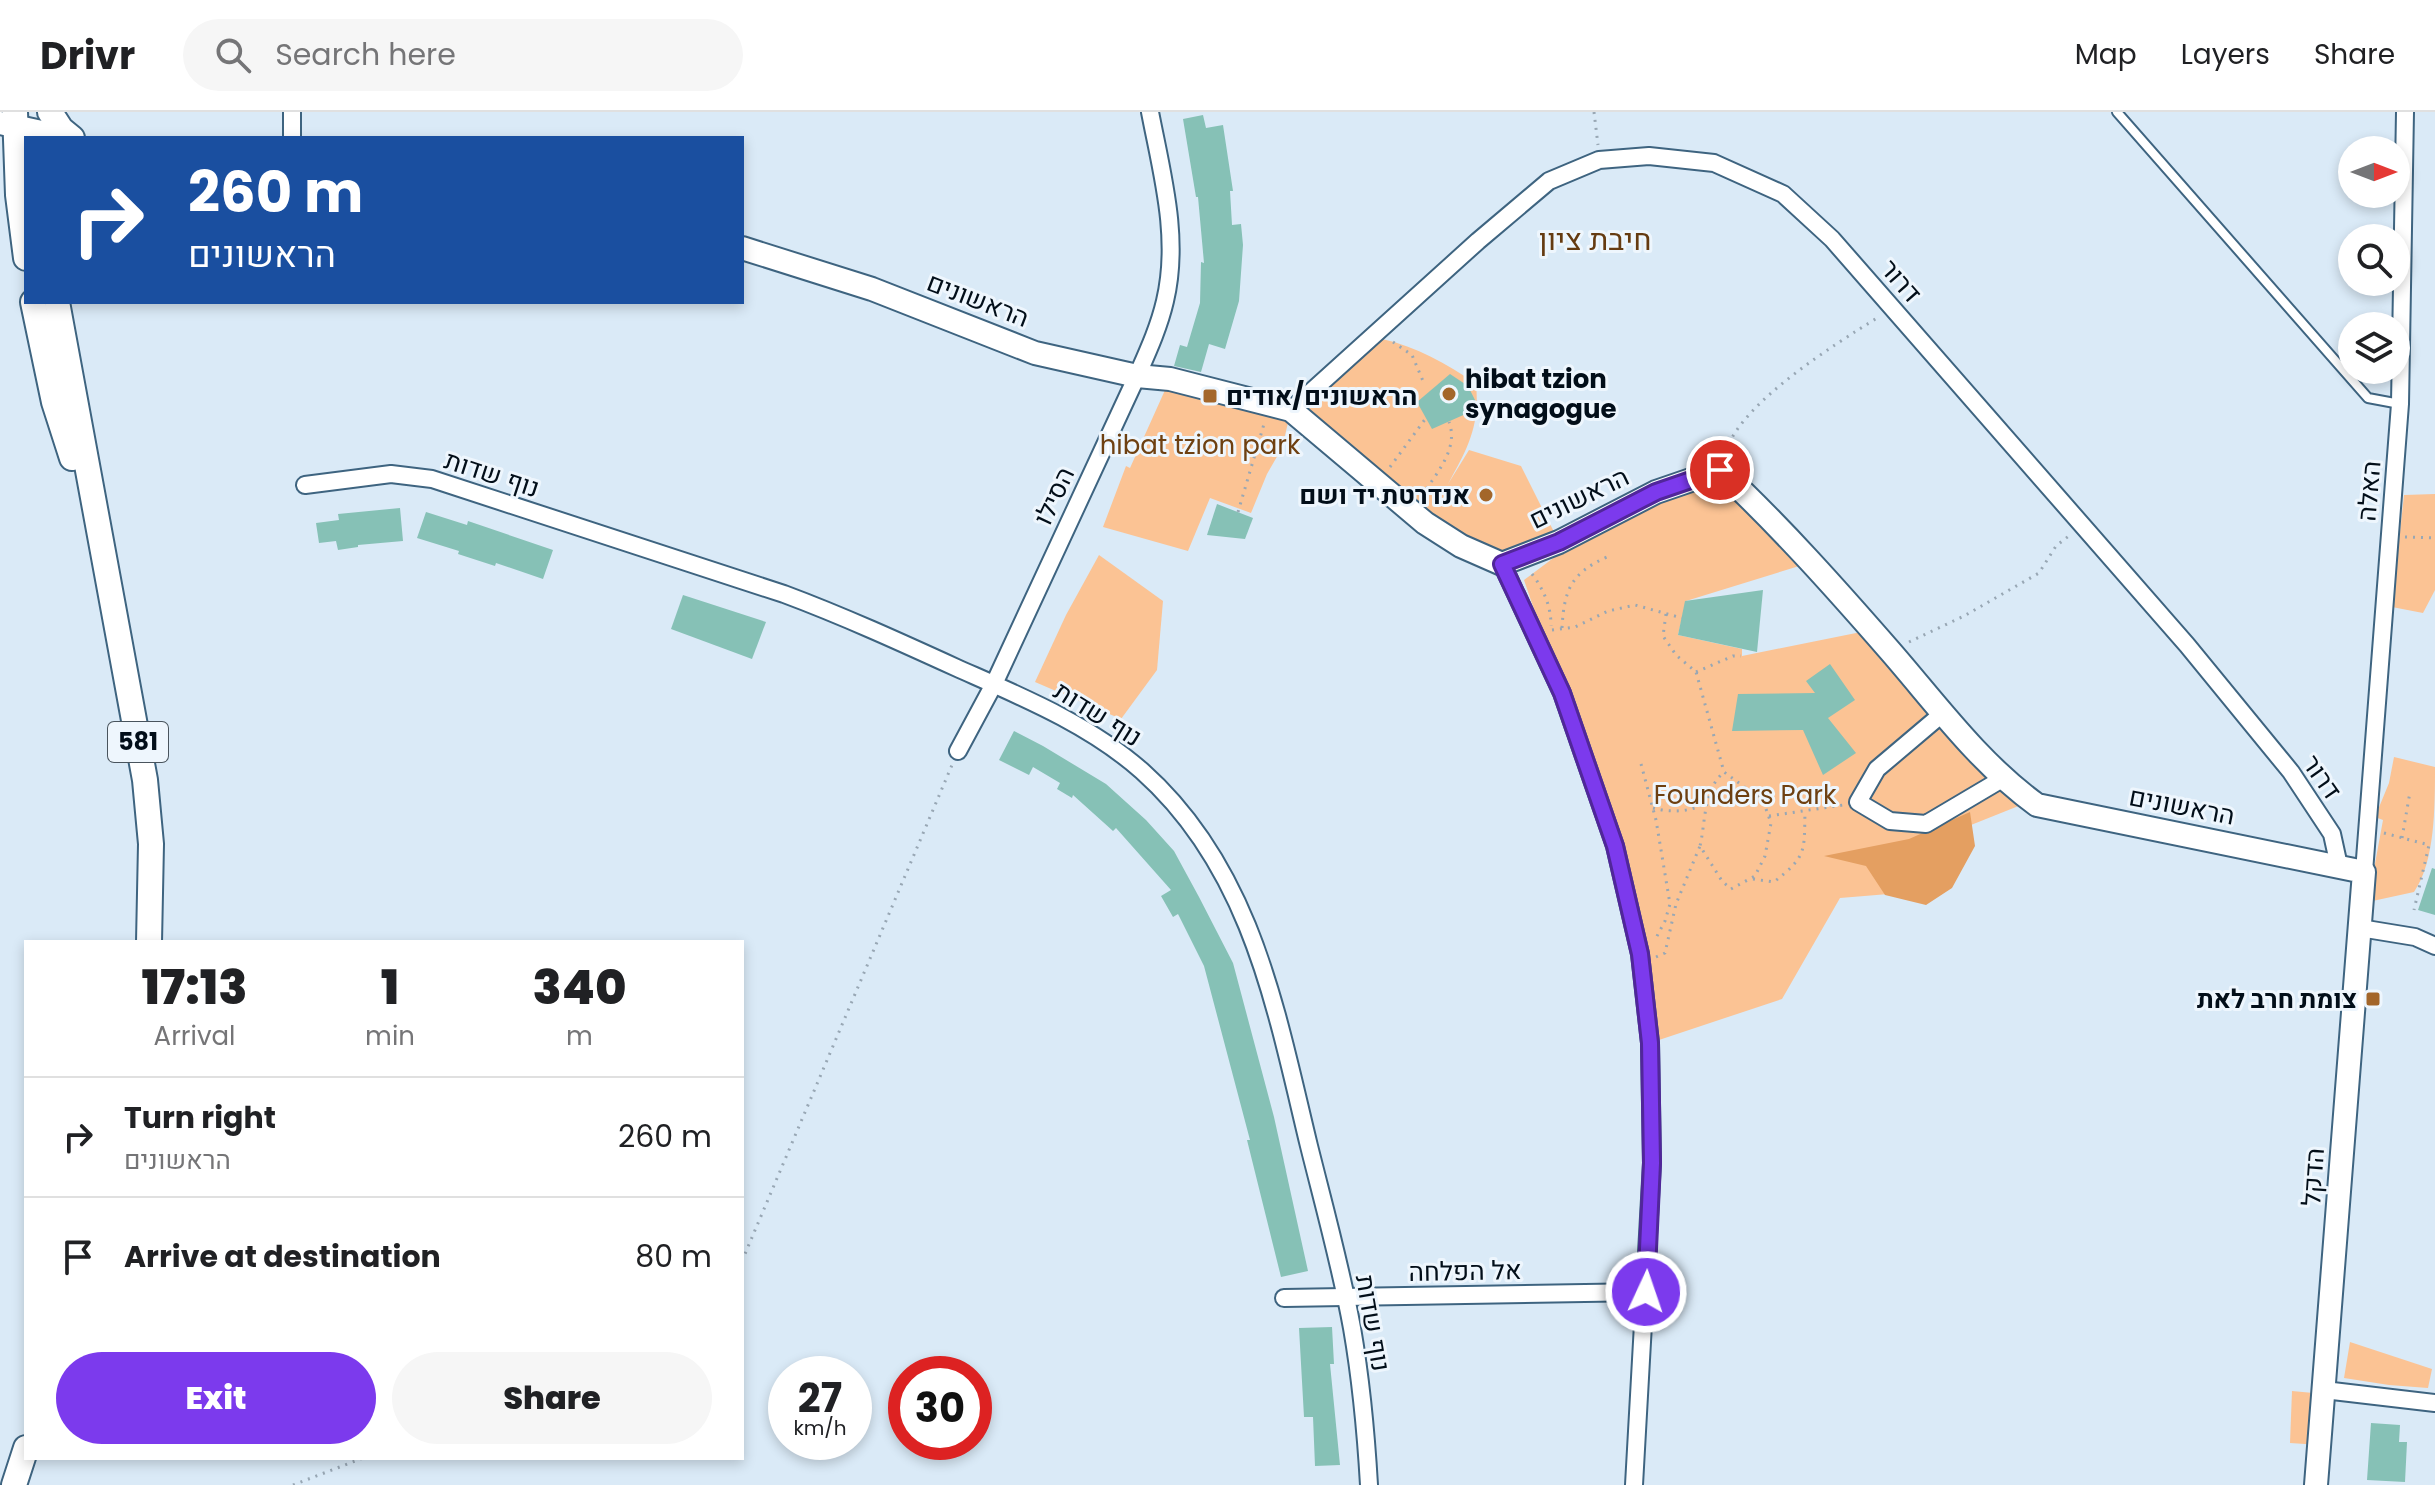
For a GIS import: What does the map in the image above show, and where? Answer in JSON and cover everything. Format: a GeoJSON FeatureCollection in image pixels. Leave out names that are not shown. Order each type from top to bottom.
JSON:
{"type":"FeatureCollection","features":[{"type":"Feature","properties":{"kind":"main road"},"geometry":{"type":"LineString","coordinates":[[11,121],[11,150],[24,242]]}},
{"type":"Feature","properties":{"kind":"main road"},"geometry":{"type":"LineString","coordinates":[[44,123],[61,129],[69,136]]}},
{"type":"Feature","properties":{"kind":"main road","name":"581"},"geometry":{"type":"LineString","coordinates":[[33,304],[54,402],[100,544]]}},
{"type":"Feature","properties":{"kind":"main road","name":"581"},"geometry":{"type":"LineString","coordinates":[[57,304],[145,780],[151,844],[149,940]]}},
{"type":"Feature","properties":{"kind":"main road"},"geometry":{"type":"LineString","coordinates":[[14,1485],[24,1454]]}},
{"type":"Feature","properties":{"kind":"street"},"geometry":{"type":"LineString","coordinates":[[292,112],[292,136]]}},
{"type":"Feature","properties":{"kind":"street","name":"הסילו"},"geometry":{"type":"LineString","coordinates":[[958,751],[994,684],[1154,337],[1165,300],[1171,261],[1171,223],[1150,112]]}},
{"type":"Feature","properties":{"kind":"street","name":"האלה"},"geometry":{"type":"LineString","coordinates":[[2364,872],[2400,404],[2405,112]]}},
{"type":"Feature","properties":{"kind":"street"},"geometry":{"type":"LineString","coordinates":[[11,121],[44,123]]}},
{"type":"Feature","properties":{"kind":"street","name":"דרור"},"geometry":{"type":"LineString","coordinates":[[1281,407],[1375,334],[1549,181],[1599,160],[1649,156],[1714,163],[1783,194],[1832,239],[2187,645],[2291,772],[2332,834],[2339,866]]}},
{"type":"Feature","properties":{"kind":"street","name":"הראשונים"},"geometry":{"type":"LineString","coordinates":[[744,249],[872,289],[1035,353],[1137,376],[1170,379],[1281,407],[1412,512],[1461,546],[1502,564],[1559,542],[1656,492],[1720,470],[1890,651],[2002,779],[2037,805],[2364,872]]}},
{"type":"Feature","properties":{"kind":"street","name":"נוף שדות"},"geometry":{"type":"LineString","coordinates":[[305,485],[391,474],[432,479],[797,599],[1040,706],[1097,739],[1141,770],[1175,805],[1207,847],[1233,890],[1269,981],[1346,1296],[1360,1388],[1369,1485]]}},
{"type":"Feature","properties":{"kind":"street"},"geometry":{"type":"LineString","coordinates":[[1502,564],[1562,693],[1615,846],[1640,954],[1650,1043],[1652,1148],[1634,1485]]}},
{"type":"Feature","properties":{"kind":"street"},"geometry":{"type":"LineString","coordinates":[[1942,714],[1877,769],[1858,802],[1890,821],[1926,824],[2002,779]]}},
{"type":"Feature","properties":{"kind":"street","name":"הדקל"},"geometry":{"type":"LineString","coordinates":[[2316,1485],[2364,872]]}},
{"type":"Feature","properties":{"kind":"street"},"geometry":{"type":"LineString","coordinates":[[2360,928],[2415,937],[2435,946]]}},
{"type":"Feature","properties":{"kind":"street","name":"אל הפלחה"},"geometry":{"type":"LineString","coordinates":[[1284,1298],[1646,1292]]}},
{"type":"Feature","properties":{"kind":"street"},"geometry":{"type":"LineString","coordinates":[[2324,1390],[2435,1403]]}},
{"type":"Feature","properties":{"kind":"lane"},"geometry":{"type":"LineString","coordinates":[[2117,112],[2368,398],[2400,404]]}},
{"type":"Feature","properties":{"kind":"path"},"geometry":{"type":"LineString","coordinates":[[1594,112],[1599,160]]}},
{"type":"Feature","properties":{"kind":"path"},"geometry":{"type":"LineString","coordinates":[[1720,470],[1729,441],[1755,408],[1826,352],[1891,307]]}},
{"type":"Feature","properties":{"kind":"path"},"geometry":{"type":"LineString","coordinates":[[1375,334],[1395,342],[1412,355],[1423,381]]}},
{"type":"Feature","properties":{"kind":"path"},"geometry":{"type":"LineString","coordinates":[[1238,512],[1281,407]]}},
{"type":"Feature","properties":{"kind":"path"},"geometry":{"type":"LineString","coordinates":[[1378,483],[1426,418]]}},
{"type":"Feature","properties":{"kind":"path"},"geometry":{"type":"LineString","coordinates":[[1412,512],[1452,445],[1453,433],[1449,422]]}},
{"type":"Feature","properties":{"kind":"path"},"geometry":{"type":"LineString","coordinates":[[1890,651],[1964,616],[2039,573],[2056,546],[2082,525]]}},
{"type":"Feature","properties":{"kind":"path"},"geometry":{"type":"LineString","coordinates":[[2390,537],[2435,538]]}},
{"type":"Feature","properties":{"kind":"path"},"geometry":{"type":"LineString","coordinates":[[1562,628],[1563,608],[1569,588],[1578,574],[1607,557]]}},
{"type":"Feature","properties":{"kind":"path"},"geometry":{"type":"LineString","coordinates":[[1532,574],[1542,587],[1547,601],[1551,630]]}},
{"type":"Feature","properties":{"kind":"path"},"geometry":{"type":"LineString","coordinates":[[1532,632],[1575,627],[1608,611],[1635,605],[1682,618]]}},
{"type":"Feature","properties":{"kind":"path"},"geometry":{"type":"LineString","coordinates":[[1666,614],[1663,636],[1685,665],[1696,672],[1724,772],[1758,797],[1771,823],[1770,838],[1755,876],[1731,889],[1722,881],[1700,846]]}},
{"type":"Feature","properties":{"kind":"path"},"geometry":{"type":"LineString","coordinates":[[1696,672],[1733,656],[1741,656]]}},
{"type":"Feature","properties":{"kind":"path"},"geometry":{"type":"LineString","coordinates":[[744,1256],[958,751]]}},
{"type":"Feature","properties":{"kind":"path"},"geometry":{"type":"LineString","coordinates":[[1640,954],[1648,950],[1654,941],[1670,904],[1653,808],[1641,764]]}},
{"type":"Feature","properties":{"kind":"path"},"geometry":{"type":"LineString","coordinates":[[1640,954],[1656,957],[1665,953],[1676,904],[1700,846],[1707,802],[1715,780],[1724,772]]}},
{"type":"Feature","properties":{"kind":"path"},"geometry":{"type":"LineString","coordinates":[[2402,838],[2410,792]]}},
{"type":"Feature","properties":{"kind":"path"},"geometry":{"type":"LineString","coordinates":[[1653,808],[1688,810],[1707,802]]}},
{"type":"Feature","properties":{"kind":"path"},"geometry":{"type":"LineString","coordinates":[[1769,816],[1823,809]]}},
{"type":"Feature","properties":{"kind":"path"},"geometry":{"type":"LineString","coordinates":[[1750,879],[1774,882],[1797,864],[1804,845],[1805,812]]}},
{"type":"Feature","properties":{"kind":"path"},"geometry":{"type":"LineString","coordinates":[[2367,828],[2429,845],[2414,910]]}},
{"type":"Feature","properties":{"kind":"path"},"geometry":{"type":"LineString","coordinates":[[2426,855],[2435,856]]}},
{"type":"Feature","properties":{"kind":"path"},"geometry":{"type":"LineString","coordinates":[[293,1485],[358,1460]]}},
{"type":"Feature","properties":{"kind":"green space"},"geometry":{"type":"Polygon","coordinates":[[[1382,339],[1431,357],[1476,384],[1476,412],[1471,436],[1448,484],[1469,450],[1521,466],[1559,542],[1502,564],[1425,523],[1298,403],[1382,339]]]}},
{"type":"Feature","properties":{"kind":"green space","name":"hibat tzion park"},"geometry":{"type":"Polygon","coordinates":[[[1170,379],[1291,410],[1282,448],[1251,513],[1210,498],[1188,551],[1103,527],[1126,466],[1130,468],[1170,379]]]}},
{"type":"Feature","properties":{"kind":"green space","name":"Founders Park"},"geometry":{"type":"Polygon","coordinates":[[[1720,470],[1809,563],[1686,601],[1678,635],[1742,649],[1742,656],[1871,630],[2031,801],[1946,835],[1925,891],[1840,898],[1782,999],[1650,1043],[1644,930],[1524,580],[1615,512],[1720,470]]]}},
{"type":"Feature","properties":{"kind":"green space"},"geometry":{"type":"Polygon","coordinates":[[[2435,494],[2435,590],[2423,613],[2392,607],[2404,495],[2435,494]]]}},
{"type":"Feature","properties":{"kind":"green space"},"geometry":{"type":"Polygon","coordinates":[[[1099,555],[1163,601],[1157,670],[1121,719],[1035,682],[1066,615],[1099,555]]]}},
{"type":"Feature","properties":{"kind":"green space"},"geometry":{"type":"Polygon","coordinates":[[[2394,757],[2435,767],[2430,850],[2414,892],[2368,902],[2383,820],[2375,817],[2389,783],[2394,757]]]}},
{"type":"Feature","properties":{"kind":"green space"},"geometry":{"type":"Polygon","coordinates":[[[2350,1342],[2432,1369],[2428,1388],[2344,1378],[2350,1342]]]}},
{"type":"Feature","properties":{"kind":"green space"},"geometry":{"type":"Polygon","coordinates":[[[2292,1391],[2324,1394],[2320,1445],[2290,1443],[2292,1391]]]}},
{"type":"Feature","properties":{"kind":"shaded area"},"geometry":{"type":"Polygon","coordinates":[[[1970,812],[1975,846],[1952,888],[1926,905],[1885,895],[1866,866],[1824,856],[1909,839],[1970,812]]]}},
{"type":"Feature","properties":{"kind":"building"},"geometry":{"type":"Polygon","coordinates":[[[1203,115],[1206,128],[1223,125],[1233,191],[1230,191],[1232,225],[1241,224],[1243,245],[1239,301],[1225,349],[1209,344],[1201,372],[1174,366],[1180,345],[1187,347],[1200,303],[1201,262],[1204,263],[1198,197],[1183,119],[1203,115]]]}},
{"type":"Feature","properties":{"kind":"building","name":"hibat tzion synagogue"},"geometry":{"type":"Polygon","coordinates":[[[1450,374],[1468,386],[1479,408],[1432,429],[1417,402],[1450,374]]]}},
{"type":"Feature","properties":{"kind":"building"},"geometry":{"type":"Polygon","coordinates":[[[1217,504],[1253,518],[1245,539],[1207,535],[1217,504]]]}},
{"type":"Feature","properties":{"kind":"building"},"geometry":{"type":"Polygon","coordinates":[[[400,508],[403,541],[338,550],[336,541],[319,543],[316,523],[339,520],[338,514],[400,508]]]}},
{"type":"Feature","properties":{"kind":"building"},"geometry":{"type":"Polygon","coordinates":[[[426,512],[467,525],[468,521],[553,550],[543,579],[458,554],[459,551],[417,538],[426,512]]]}},
{"type":"Feature","properties":{"kind":"building"},"geometry":{"type":"Polygon","coordinates":[[[1763,590],[1757,652],[1678,635],[1685,601],[1763,590]]]}},
{"type":"Feature","properties":{"kind":"building"},"geometry":{"type":"Polygon","coordinates":[[[683,595],[766,622],[752,659],[671,629],[683,595]]]}},
{"type":"Feature","properties":{"kind":"building"},"geometry":{"type":"Polygon","coordinates":[[[1830,664],[1855,700],[1828,718],[1856,753],[1823,775],[1803,730],[1732,731],[1738,694],[1815,693],[1806,681],[1830,664]]]}},
{"type":"Feature","properties":{"kind":"building"},"geometry":{"type":"Polygon","coordinates":[[[1014,731],[1106,784],[1146,820],[1174,851],[1233,963],[1274,1117],[1308,1271],[1281,1277],[1247,1140],[1250,1140],[1204,966],[1178,914],[1173,917],[1161,896],[1171,890],[1116,828],[1113,831],[1073,795],[1072,798],[1057,789],[1060,783],[1033,767],[1029,775],[999,760],[1014,731]]]}},
{"type":"Feature","properties":{"kind":"building"},"geometry":{"type":"Polygon","coordinates":[[[2432,868],[2435,869],[2435,915],[2418,910],[2432,868]]]}},
{"type":"Feature","properties":{"kind":"building"},"geometry":{"type":"Polygon","coordinates":[[[1332,1327],[1334,1364],[1330,1364],[1340,1465],[1315,1466],[1313,1417],[1304,1417],[1299,1328],[1332,1327]]]}},
{"type":"Feature","properties":{"kind":"building"},"geometry":{"type":"Polygon","coordinates":[[[2371,1423],[2400,1425],[2399,1442],[2407,1442],[2405,1482],[2367,1480],[2371,1423]]]}},
{"type":"Feature","properties":{"kind":"place","name":"hibat tzion synagogue"},"geometry":{"type":"Point","coordinates":[1449,394]}},
{"type":"Feature","properties":{"kind":"place","name":"הראשונים/אודים"},"geometry":{"type":"Point","coordinates":[1210,396]}},
{"type":"Feature","properties":{"kind":"place","name":"אנדרטת יד ושם"},"geometry":{"type":"Point","coordinates":[1486,495]}},
{"type":"Feature","properties":{"kind":"place","name":"צומת חרב לאת"},"geometry":{"type":"Point","coordinates":[2373,999]}},
{"type":"Feature","properties":{"kind":"district","name":"חיבת ציון"},"geometry":{"type":"Point","coordinates":[1595,240]}},
{"type":"Feature","properties":{"kind":"route"},"geometry":{"type":"LineString","coordinates":[[1646,1292],[1652,1163],[1650,1043],[1640,954],[1615,846],[1562,693],[1502,564],[1559,542],[1656,492],[1720,470]]}}]}
